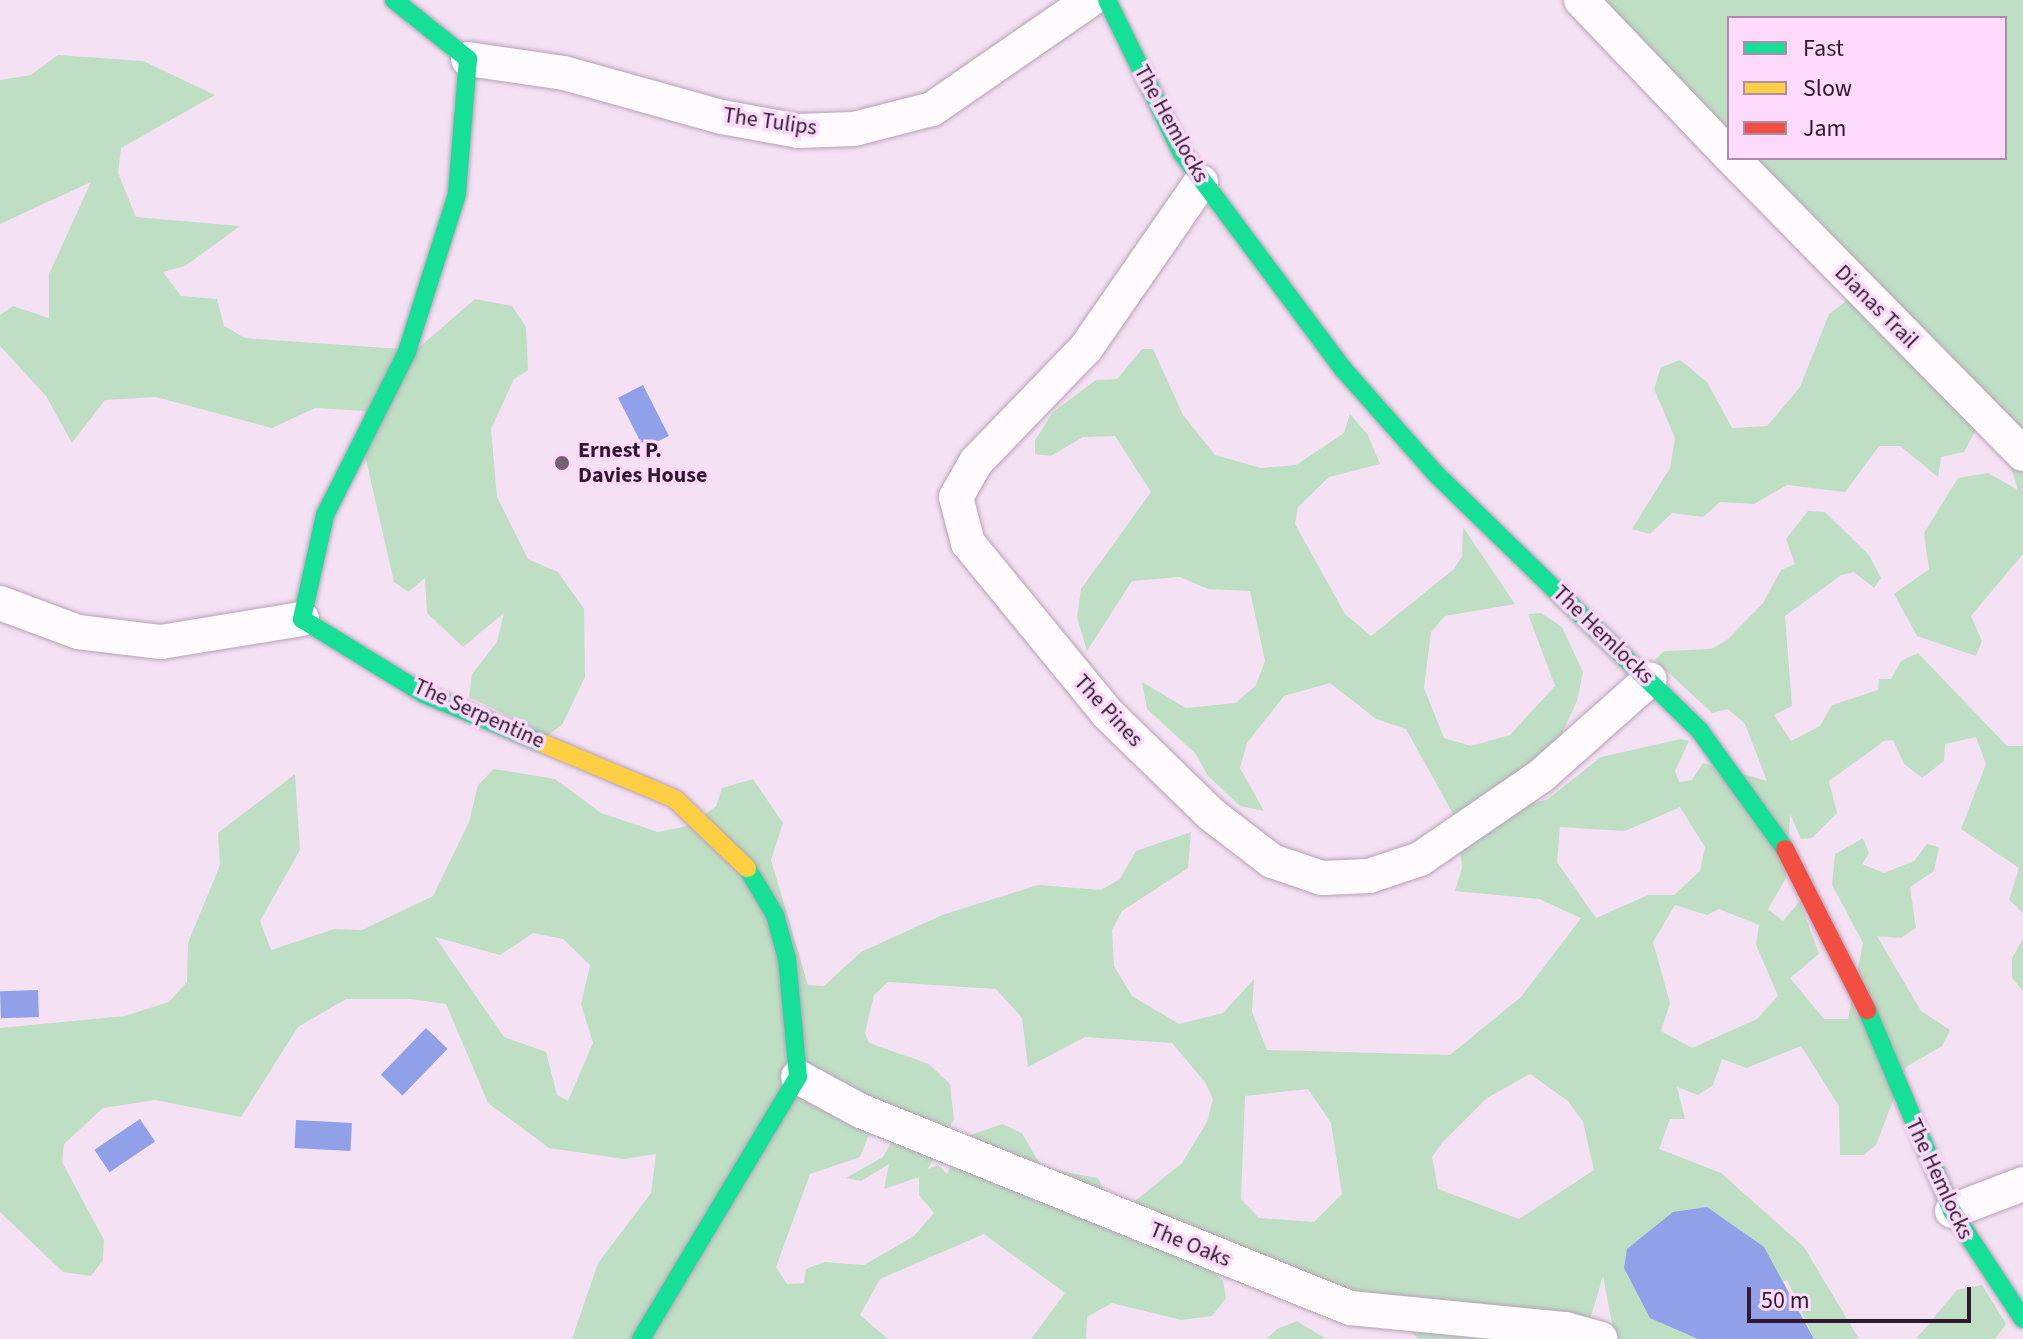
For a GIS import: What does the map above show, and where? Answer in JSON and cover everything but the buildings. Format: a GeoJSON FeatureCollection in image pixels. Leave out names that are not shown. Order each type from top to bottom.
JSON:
{"type":"FeatureCollection","features":[{"type":"Feature","properties":{"kind":"street"},"geometry":{"type":"LineString","coordinates":[[0,603],[78,632],[161,642],[302,619],[325,515],[434,282],[457,194],[468,59],[394,0]]}},
{"type":"Feature","properties":{"kind":"street","name":"The Tulips"},"geometry":{"type":"LineString","coordinates":[[468,59],[564,73],[798,131],[854,129],[932,109],[1090,0]]}},
{"type":"Feature","properties":{"kind":"street","name":"The Hemlocks"},"geometry":{"type":"LineString","coordinates":[[1107,0],[1201,182],[1414,451],[1650,679],[1736,776],[1817,901],[1952,1211],[2023,1319]]}},
{"type":"Feature","properties":{"kind":"street","name":"Dianas Trail"},"geometry":{"type":"LineString","coordinates":[[1581,0],[1727,153]]}},
{"type":"Feature","properties":{"kind":"street","name":"Dianas Trail"},"geometry":{"type":"LineString","coordinates":[[1734,160],[2023,454]]}},
{"type":"Feature","properties":{"kind":"street","name":"The Pines"},"geometry":{"type":"LineString","coordinates":[[1201,182],[1086,348],[976,462],[956,497],[968,543],[1107,713],[1212,815],[1272,861],[1322,878],[1369,876],[1420,859],[1542,775],[1650,679]]}},
{"type":"Feature","properties":{"kind":"street","name":"The Serpentine"},"geometry":{"type":"LineString","coordinates":[[302,619],[424,694],[657,789],[716,830],[775,915],[787,959],[798,1077]]}},
{"type":"Feature","properties":{"kind":"street"},"geometry":{"type":"LineString","coordinates":[[641,1339],[798,1077]]}},
{"type":"Feature","properties":{"kind":"street","name":"The Oaks"},"geometry":{"type":"LineString","coordinates":[[798,1077],[861,1111],[1350,1308],[1519,1323],[1601,1339]]}},
{"type":"Feature","properties":{"kind":"street"},"geometry":{"type":"LineString","coordinates":[[1952,1211],[2023,1184]]}},
{"type":"Feature","properties":{"kind":"green space"},"geometry":{"type":"Polygon","coordinates":[[[1581,0],[2023,0],[2023,554],[1971,616],[1982,641],[1976,656],[1917,636],[1894,594],[1929,569],[1924,533],[1958,478],[1988,473],[2018,490],[2007,455],[1977,428],[1964,452],[1941,457],[1938,477],[1900,446],[1879,446],[1845,492],[1787,485],[1754,504],[1720,502],[1703,517],[1672,513],[1650,534],[1632,529],[1670,468],[1675,438],[1654,389],[1661,367],[1680,360],[1707,382],[1732,428],[1767,426],[1800,387],[1829,314],[1850,298],[1734,160],[2007,160],[2007,16],[1727,16],[1727,153],[1581,0]]]}},
{"type":"Feature","properties":{"kind":"green space"},"geometry":{"type":"Polygon","coordinates":[[[58,55],[143,61],[215,95],[121,148],[118,173],[136,217],[240,226],[185,266],[163,272],[181,296],[217,299],[224,326],[245,338],[416,350],[475,299],[512,306],[526,327],[528,370],[514,379],[491,429],[497,497],[528,559],[558,572],[584,609],[585,677],[562,725],[548,735],[469,697],[472,674],[497,642],[504,613],[463,647],[427,613],[425,578],[408,592],[394,582],[366,460],[365,411],[315,408],[272,428],[156,397],[105,400],[72,443],[46,396],[0,346],[0,315],[13,306],[49,318],[49,274],[91,182],[0,224],[0,80],[31,75],[58,55]]]}},
{"type":"Feature","properties":{"kind":"green space"},"geometry":{"type":"Polygon","coordinates":[[[1142,349],[1153,349],[1183,415],[1215,455],[1261,468],[1296,465],[1344,433],[1350,414],[1368,435],[1380,464],[1329,477],[1298,507],[1295,524],[1345,614],[1371,636],[1454,569],[1462,556],[1463,527],[1515,604],[1445,616],[1431,632],[1424,688],[1444,738],[1471,746],[1510,735],[1555,686],[1528,614],[1541,613],[1562,627],[1583,672],[1577,701],[1557,744],[1523,773],[1522,806],[1548,799],[1601,757],[1681,739],[1689,741],[1675,771],[1679,782],[1692,780],[1703,763],[1767,781],[1745,724],[1728,709],[1712,713],[1655,660],[1664,651],[1711,649],[1727,640],[1763,603],[1781,570],[1795,564],[1786,539],[1808,511],[1825,512],[1869,555],[1881,578],[1874,588],[1854,572],[1841,575],[1785,616],[1792,706],[1774,715],[1791,741],[1820,726],[1832,705],[1878,690],[1879,679],[1891,679],[1901,661],[1918,653],[2007,746],[2023,746],[2023,913],[2009,900],[2019,868],[1961,829],[1986,764],[1976,737],[1945,744],[1944,761],[1922,778],[1904,764],[1893,740],[1884,741],[1829,781],[1837,813],[1812,838],[1801,839],[1790,814],[1786,878],[1768,909],[1783,921],[1800,901],[1819,954],[1790,978],[1824,1019],[1848,1019],[1863,943],[1832,885],[1835,854],[1863,838],[1869,853],[1862,864],[1884,873],[1914,861],[1927,844],[1939,847],[1934,871],[1910,887],[1916,928],[1901,938],[1877,936],[1921,1011],[1950,1030],[1942,1046],[1906,1067],[1876,1145],[1864,1155],[1840,1155],[1839,1106],[1801,1046],[1747,1068],[1722,1059],[1713,1085],[1698,1095],[1677,1087],[1685,1119],[1670,1119],[1659,1149],[1721,1173],[1804,1247],[1859,1339],[1814,1339],[1787,1280],[1683,1332],[1698,1339],[1615,1339],[1603,1276],[1589,1323],[1547,1339],[1418,1339],[1406,1325],[1198,1259],[1223,1281],[1226,1298],[1212,1316],[1181,1320],[1112,1303],[1087,1317],[1086,1339],[1031,1339],[1065,1293],[984,1234],[880,1279],[860,1315],[888,1339],[572,1339],[598,1263],[651,1193],[656,1154],[624,1159],[549,1148],[488,1103],[446,1004],[410,999],[346,999],[298,1027],[241,1117],[155,1100],[103,1108],[64,1144],[62,1162],[104,1240],[103,1260],[91,1276],[63,1272],[0,1212],[0,1028],[125,1016],[169,1002],[187,982],[188,943],[220,865],[218,833],[295,774],[300,850],[260,921],[271,950],[334,929],[362,930],[433,896],[469,822],[478,785],[494,769],[555,779],[601,813],[658,832],[692,825],[716,806],[722,788],[753,779],[783,823],[771,860],[808,985],[824,986],[861,952],[942,915],[1038,885],[1101,890],[1120,879],[1136,851],[1191,832],[1188,868],[1122,911],[1112,930],[1114,966],[1132,996],[1179,1024],[1223,1013],[1254,979],[1252,1012],[1267,1050],[1450,1055],[1521,997],[1581,918],[1539,899],[1455,891],[1462,868],[1457,821],[1406,729],[1376,719],[1330,683],[1284,696],[1247,743],[1240,768],[1264,811],[1240,806],[1208,776],[1195,753],[1147,709],[1142,682],[1186,708],[1236,703],[1256,685],[1265,661],[1250,591],[1208,589],[1180,577],[1132,581],[1087,651],[1077,617],[1081,589],[1151,492],[1115,436],[1083,437],[1051,456],[1035,454],[1035,440],[1053,412],[1096,380],[1117,379],[1142,349]],[[1680,807],[1625,831],[1560,827],[1557,862],[1596,918],[1648,895],[1674,895],[1700,871],[1705,847],[1680,807]],[[1675,905],[1653,942],[1670,1003],[1661,1031],[1692,1048],[1757,1019],[1778,996],[1756,945],[1759,925],[1719,909],[1707,915],[1675,905]],[[533,933],[500,955],[435,937],[504,1037],[546,1052],[557,1095],[568,1101],[593,1043],[581,1004],[590,965],[563,939],[533,933]],[[888,982],[874,995],[865,1033],[869,1043],[929,1064],[950,1084],[954,1119],[928,1169],[938,1165],[947,1174],[965,1137],[1002,1124],[1022,1133],[1042,1168],[1098,1178],[1110,1202],[1124,1210],[1182,1163],[1207,1122],[1213,1099],[1205,1082],[1172,1043],[1085,1037],[1028,1067],[1022,1018],[996,989],[888,982]],[[1530,1074],[1487,1098],[1432,1157],[1438,1189],[1519,1219],[1594,1170],[1583,1122],[1568,1101],[1530,1074]],[[1308,1089],[1245,1096],[1241,1199],[1259,1218],[1314,1222],[1342,1194],[1331,1123],[1308,1089]],[[871,1129],[860,1157],[810,1174],[776,1267],[787,1284],[804,1283],[806,1269],[824,1262],[864,1265],[914,1236],[934,1213],[919,1195],[919,1177],[884,1189],[889,1164],[861,1181],[846,1178],[883,1157],[891,1143],[871,1129]]]}},
{"type":"Feature","properties":{"kind":"green space"},"geometry":{"type":"Polygon","coordinates":[[[2023,939],[2023,991],[2012,978],[2012,958],[2023,939]]]}},
{"type":"Feature","properties":{"kind":"green space"},"geometry":{"type":"Polygon","coordinates":[[[1982,1285],[2006,1324],[1995,1339],[1916,1339],[1957,1290],[1982,1285]]]}},
{"type":"Feature","properties":{"kind":"green space"},"geometry":{"type":"Polygon","coordinates":[[[1297,1321],[1326,1339],[1267,1339],[1277,1329],[1297,1321]]]}},
{"type":"Feature","properties":{"kind":"water"},"geometry":{"type":"Polygon","coordinates":[[[643,385],[669,436],[644,448],[618,398],[643,385]]]}},
{"type":"Feature","properties":{"kind":"water"},"geometry":{"type":"Polygon","coordinates":[[[38,990],[39,1017],[1,1018],[0,991],[38,990]]]}},
{"type":"Feature","properties":{"kind":"water"},"geometry":{"type":"Polygon","coordinates":[[[426,1028],[448,1049],[402,1096],[381,1075],[426,1028]]]}},
{"type":"Feature","properties":{"kind":"water"},"geometry":{"type":"Polygon","coordinates":[[[140,1119],[155,1141],[110,1172],[94,1150],[140,1119]]]}},
{"type":"Feature","properties":{"kind":"water"},"geometry":{"type":"Polygon","coordinates":[[[296,1120],[352,1123],[350,1151],[295,1148],[296,1120]]]}},
{"type":"Feature","properties":{"kind":"water"},"geometry":{"type":"Polygon","coordinates":[[[1707,1207],[1764,1247],[1814,1339],[1698,1339],[1650,1318],[1624,1268],[1627,1249],[1673,1212],[1707,1207]]]}},
{"type":"Feature","properties":{"kind":"traffic: fast"},"geometry":{"type":"LineString","coordinates":[[394,0],[468,59],[457,194],[407,352],[325,515],[302,619],[424,694],[542,743]]}},
{"type":"Feature","properties":{"kind":"traffic: fast"},"geometry":{"type":"LineString","coordinates":[[1107,0],[1182,153],[1344,370],[1435,473],[1700,731],[1785,849]]}},
{"type":"Feature","properties":{"kind":"traffic: fast"},"geometry":{"type":"LineString","coordinates":[[641,1339],[798,1077],[787,959],[775,915],[747,868]]}},
{"type":"Feature","properties":{"kind":"traffic: fast"},"geometry":{"type":"LineString","coordinates":[[1867,1010],[1952,1211],[2023,1319]]}},
{"type":"Feature","properties":{"kind":"traffic: slow"},"geometry":{"type":"LineString","coordinates":[[542,743],[675,799],[747,868]]}},
{"type":"Feature","properties":{"kind":"traffic: jam"},"geometry":{"type":"LineString","coordinates":[[1785,849],[1867,1010]]}},
{"type":"Feature","properties":{"kind":"place","name":"Ernest P. Davies House"},"geometry":{"type":"Point","coordinates":[562,463]}}]}
